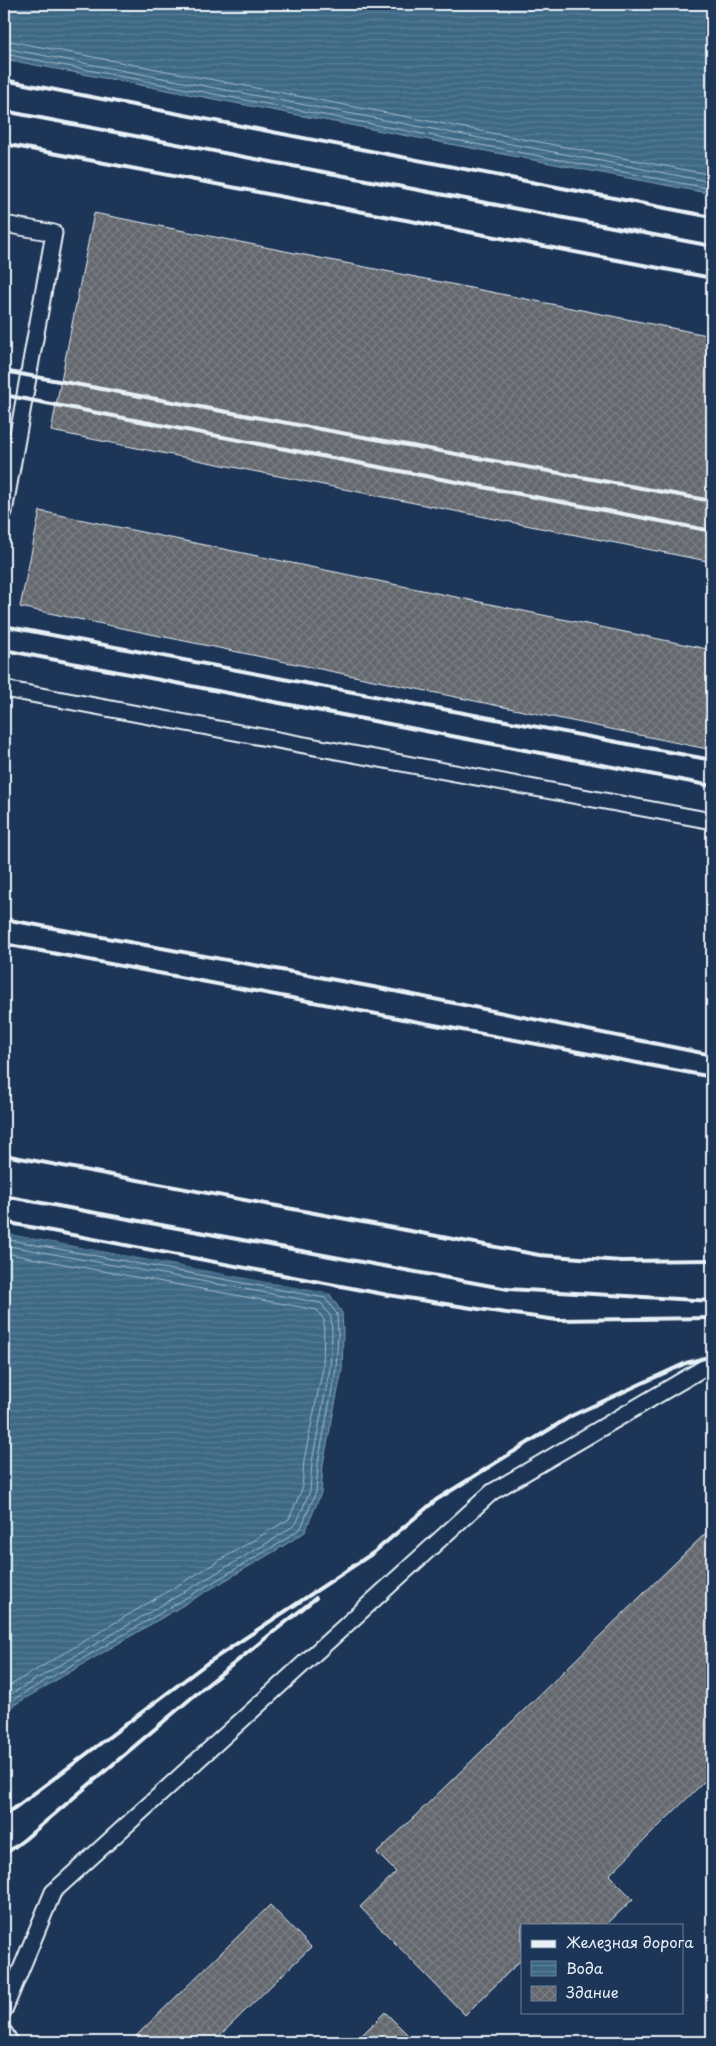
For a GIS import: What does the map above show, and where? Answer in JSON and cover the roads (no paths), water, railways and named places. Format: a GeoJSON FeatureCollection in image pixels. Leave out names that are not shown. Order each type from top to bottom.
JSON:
{"type":"FeatureCollection","features":[{"type":"Feature","properties":{"kind":"lane"},"geometry":{"type":"LineString","coordinates":[[4,224],[54,232],[4,512]]}},
{"type":"Feature","properties":{"kind":"lane"},"geometry":{"type":"LineString","coordinates":[[4,688],[712,820]]}},
{"type":"Feature","properties":{"kind":"lane"},"geometry":{"type":"LineString","coordinates":[[4,2010],[53,1892],[492,1492],[710,1361]]}},
{"type":"Feature","properties":{"kind":"lane"},"geometry":{"type":"LineString","coordinates":[[4,2032],[10,2042]]}},
{"type":"Feature","properties":{"kind":"water"},"geometry":{"type":"Polygon","coordinates":[[[4,4],[712,4],[712,194],[4,59],[4,4]]]}},
{"type":"Feature","properties":{"kind":"water"},"geometry":{"type":"Polygon","coordinates":[[[4,1233],[329,1293],[342,1313],[343,1332],[342,1370],[323,1464],[321,1493],[305,1532],[4,1711],[4,1233]]]}},
{"type":"Feature","properties":{"kind":"railway"},"geometry":{"type":"LineString","coordinates":[[4,80],[712,217]]}},
{"type":"Feature","properties":{"kind":"railway"},"geometry":{"type":"LineString","coordinates":[[4,111],[712,246]]}},
{"type":"Feature","properties":{"kind":"railway"},"geometry":{"type":"LineString","coordinates":[[4,144],[712,278]]}},
{"type":"Feature","properties":{"kind":"railway"},"geometry":{"type":"LineString","coordinates":[[4,371],[712,501]]}},
{"type":"Feature","properties":{"kind":"railway"},"geometry":{"type":"LineString","coordinates":[[4,395],[712,531]]}},
{"type":"Feature","properties":{"kind":"railway"},"geometry":{"type":"LineString","coordinates":[[4,626],[712,760]]}},
{"type":"Feature","properties":{"kind":"railway"},"geometry":{"type":"LineString","coordinates":[[4,650],[712,786]]}},
{"type":"Feature","properties":{"kind":"railway"},"geometry":{"type":"LineString","coordinates":[[4,919],[379,988],[712,1055]]}},
{"type":"Feature","properties":{"kind":"railway"},"geometry":{"type":"LineString","coordinates":[[4,944],[712,1077]]}},
{"type":"Feature","properties":{"kind":"railway"},"geometry":{"type":"LineString","coordinates":[[4,1155],[539,1255],[621,1261],[712,1260]]}},
{"type":"Feature","properties":{"kind":"railway"},"geometry":{"type":"LineString","coordinates":[[4,1196],[508,1289],[712,1301]]}},
{"type":"Feature","properties":{"kind":"railway"},"geometry":{"type":"LineString","coordinates":[[4,1222],[388,1295],[557,1320],[712,1318]]}},
{"type":"Feature","properties":{"kind":"railway"},"geometry":{"type":"LineString","coordinates":[[4,1816],[206,1664],[373,1553],[436,1500],[571,1416],[686,1363],[712,1356]]}},
{"type":"Feature","properties":{"kind":"railway"},"geometry":{"type":"LineString","coordinates":[[4,1855],[202,1689],[316,1598]]}}]}
